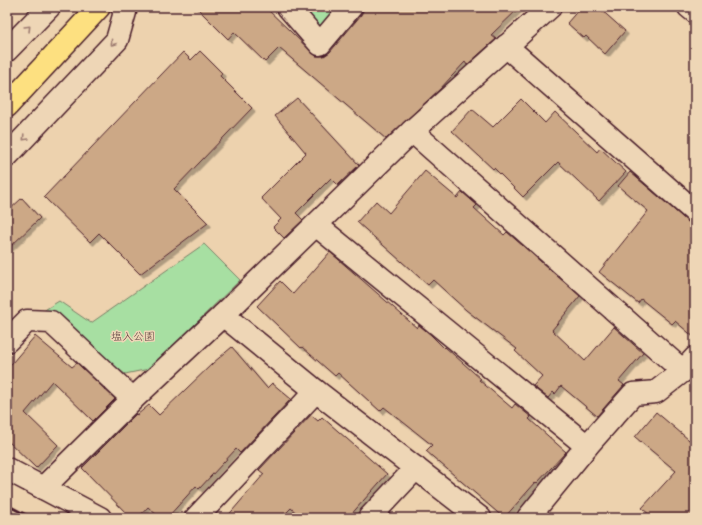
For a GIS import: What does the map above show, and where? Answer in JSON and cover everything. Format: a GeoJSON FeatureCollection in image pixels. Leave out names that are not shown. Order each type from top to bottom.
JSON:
{"type":"FeatureCollection","features":[{"type":"Feature","properties":{"kind":"main road"},"geometry":{"type":"LineString","coordinates":[[7,106],[96,10]]}},
{"type":"Feature","properties":{"kind":"street"},"geometry":{"type":"LineString","coordinates":[[7,50],[49,7]]}},
{"type":"Feature","properties":{"kind":"street"},"geometry":{"type":"LineString","coordinates":[[7,156],[117,40],[125,12],[122,7]]}},
{"type":"Feature","properties":{"kind":"street"},"geometry":{"type":"LineString","coordinates":[[288,7],[320,44],[351,7]]}},
{"type":"Feature","properties":{"kind":"street"},"geometry":{"type":"LineString","coordinates":[[43,488],[133,399],[223,315],[412,131],[550,7]]}},
{"type":"Feature","properties":{"kind":"street"},"geometry":{"type":"LineString","coordinates":[[689,7],[695,12]]}},
{"type":"Feature","properties":{"kind":"street"},"geometry":{"type":"LineString","coordinates":[[506,46],[695,212]]}},
{"type":"Feature","properties":{"kind":"street"},"geometry":{"type":"LineString","coordinates":[[412,131],[689,364],[656,392],[633,394],[586,446],[528,518]]}},
{"type":"Feature","properties":{"kind":"street"},"geometry":{"type":"LineString","coordinates":[[316,225],[586,446]]}},
{"type":"Feature","properties":{"kind":"street"},"geometry":{"type":"LineString","coordinates":[[223,315],[316,391],[480,518]]}},
{"type":"Feature","properties":{"kind":"street"},"geometry":{"type":"LineString","coordinates":[[7,341],[27,321],[51,322],[133,399]]}},
{"type":"Feature","properties":{"kind":"street"},"geometry":{"type":"LineString","coordinates":[[196,518],[316,391]]}},
{"type":"Feature","properties":{"kind":"street"},"geometry":{"type":"LineString","coordinates":[[368,518],[416,468]]}},
{"type":"Feature","properties":{"kind":"street"},"geometry":{"type":"LineString","coordinates":[[7,469],[100,518]]}},
{"type":"Feature","properties":{"kind":"green space"},"geometry":{"type":"Polygon","coordinates":[[[295,7],[342,7],[327,26],[315,28],[295,7]]]}},
{"type":"Feature","properties":{"kind":"green space","name":"塩入公園"},"geometry":{"type":"Polygon","coordinates":[[[204,244],[240,280],[149,369],[125,374],[43,311],[59,301],[91,323],[204,244]]]}},
{"type":"Feature","properties":{"kind":"building"},"geometry":{"type":"Polygon","coordinates":[[[196,7],[265,7],[316,56],[324,56],[330,52],[361,15],[365,7],[520,7],[491,35],[496,39],[467,65],[465,62],[440,89],[386,139],[279,48],[265,62],[234,32],[228,39],[196,7]]]}},
{"type":"Feature","properties":{"kind":"building"},"geometry":{"type":"Polygon","coordinates":[[[581,7],[598,7],[625,31],[605,54],[586,36],[584,38],[567,23],[581,7]]]}},
{"type":"Feature","properties":{"kind":"building"},"geometry":{"type":"Polygon","coordinates":[[[200,51],[222,73],[220,76],[252,108],[174,189],[208,223],[140,274],[99,233],[90,242],[44,197],[183,52],[191,60],[200,51]]]}},
{"type":"Feature","properties":{"kind":"building"},"geometry":{"type":"Polygon","coordinates":[[[297,98],[359,165],[338,185],[331,178],[296,213],[303,220],[284,238],[273,227],[281,219],[261,198],[306,153],[275,116],[297,98]]]}},
{"type":"Feature","properties":{"kind":"building"},"geometry":{"type":"Polygon","coordinates":[[[521,99],[545,123],[555,112],[597,152],[600,148],[626,172],[599,201],[558,162],[523,197],[494,168],[493,169],[452,131],[472,109],[493,127],[521,99]]]}},
{"type":"Feature","properties":{"kind":"building"},"geometry":{"type":"Polygon","coordinates":[[[425,171],[457,198],[462,192],[477,205],[474,208],[504,235],[507,232],[580,296],[552,330],[585,361],[614,327],[643,353],[619,381],[624,385],[597,416],[561,386],[555,394],[553,392],[548,398],[533,386],[542,376],[515,351],[517,349],[466,310],[433,280],[428,285],[357,222],[376,201],[389,213],[425,171]]]}},
{"type":"Feature","properties":{"kind":"building"},"geometry":{"type":"Polygon","coordinates":[[[630,172],[687,221],[695,224],[695,338],[675,321],[672,324],[641,299],[638,303],[599,272],[648,211],[618,186],[630,172]]]}},
{"type":"Feature","properties":{"kind":"building"},"geometry":{"type":"Polygon","coordinates":[[[22,198],[40,218],[7,250],[7,212],[22,198]]]}},
{"type":"Feature","properties":{"kind":"building"},"geometry":{"type":"Polygon","coordinates":[[[330,252],[417,328],[419,325],[444,348],[445,347],[481,379],[479,380],[512,408],[515,404],[531,417],[529,419],[566,452],[537,483],[536,482],[504,518],[426,451],[432,445],[384,407],[380,411],[338,373],[335,376],[302,347],[301,348],[257,306],[280,281],[293,294],[330,252]]]}},
{"type":"Feature","properties":{"kind":"building"},"geometry":{"type":"Polygon","coordinates":[[[35,336],[72,367],[77,363],[115,399],[93,421],[52,381],[25,413],[58,445],[36,468],[7,440],[7,369],[35,336]]]}},
{"type":"Feature","properties":{"kind":"building"},"geometry":{"type":"Polygon","coordinates":[[[232,347],[267,388],[272,383],[291,399],[240,453],[236,449],[199,489],[196,486],[167,518],[160,518],[148,507],[138,518],[131,518],[82,468],[136,414],[137,415],[149,405],[159,415],[213,363],[232,347]]]}},
{"type":"Feature","properties":{"kind":"building"},"geometry":{"type":"Polygon","coordinates":[[[656,412],[695,445],[695,518],[653,518],[642,508],[676,471],[635,437],[656,412]]]}},
{"type":"Feature","properties":{"kind":"building"},"geometry":{"type":"Polygon","coordinates":[[[311,415],[318,421],[322,417],[387,474],[348,518],[302,518],[291,508],[281,518],[226,518],[264,474],[259,470],[311,415]]]}},
{"type":"Feature","properties":{"kind":"railway"},"geometry":{"type":"LineString","coordinates":[[7,505],[32,518]]}}]}
